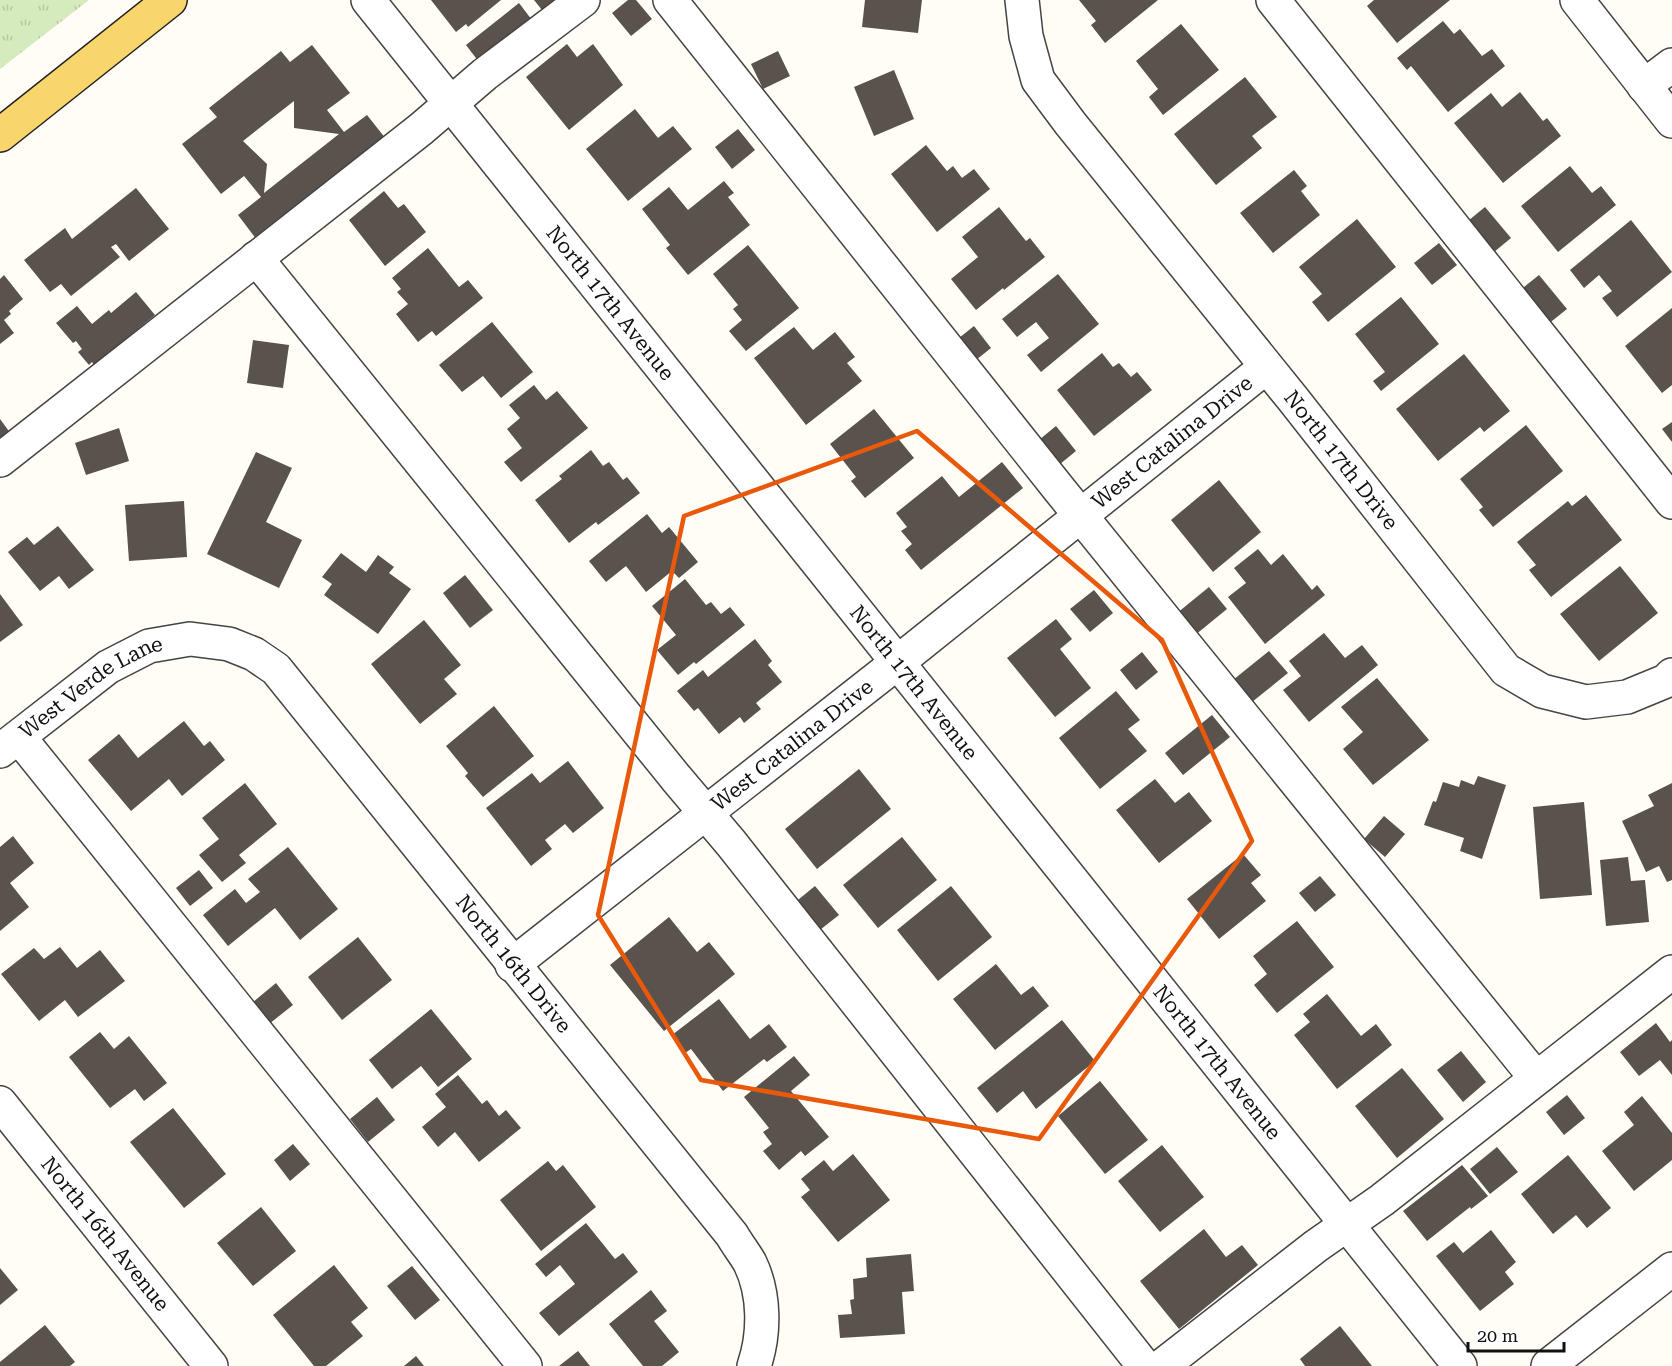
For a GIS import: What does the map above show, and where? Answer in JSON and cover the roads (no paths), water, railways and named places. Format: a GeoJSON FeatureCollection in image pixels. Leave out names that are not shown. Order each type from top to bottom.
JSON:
{"type":"FeatureCollection","features":[{"type":"Feature","properties":{"kind":"main road"},"geometry":{"type":"LineString","coordinates":[[0,135],[170,0]]}},
{"type":"Feature","properties":{"kind":"street","name":"North 17th Avenue"},"geometry":{"type":"LineString","coordinates":[[368,0],[1460,1366]]}},
{"type":"Feature","properties":{"kind":"street"},"geometry":{"type":"LineString","coordinates":[[0,460],[485,74],[583,0]]}},
{"type":"Feature","properties":{"kind":"street"},"geometry":{"type":"LineString","coordinates":[[670,0],[1080,516],[1536,1078]]}},
{"type":"Feature","properties":{"kind":"street","name":"North 17th Drive"},"geometry":{"type":"LineString","coordinates":[[1022,0],[1026,36],[1038,80],[1506,670],[1542,691],[1586,702],[1627,698],[1665,681],[1672,675]]}},
{"type":"Feature","properties":{"kind":"street"},"geometry":{"type":"LineString","coordinates":[[1273,0],[1672,502]]}},
{"type":"Feature","properties":{"kind":"street"},"geometry":{"type":"LineString","coordinates":[[1577,0],[1672,121]]}},
{"type":"Feature","properties":{"kind":"street"},"geometry":{"type":"LineString","coordinates":[[1644,86],[1672,65]]}},
{"type":"Feature","properties":{"kind":"street"},"geometry":{"type":"LineString","coordinates":[[256,258],[731,843],[1144,1366]]}},
{"type":"Feature","properties":{"kind":"street","name":"West Catalina Drive"},"geometry":{"type":"LineString","coordinates":[[512,965],[898,662],[1266,367]]}},
{"type":"Feature","properties":{"kind":"street","name":"West Verde Lane"},"geometry":{"type":"LineString","coordinates":[[10,744],[108,667],[149,646],[190,639]]}},
{"type":"Feature","properties":{"kind":"street","name":"North 16th Drive"},"geometry":{"type":"LineString","coordinates":[[190,639],[229,644],[254,654],[276,669],[512,965],[732,1235],[750,1264],[760,1291],[762,1321],[757,1359]]}},
{"type":"Feature","properties":{"kind":"street"},"geometry":{"type":"LineString","coordinates":[[10,744],[525,1366]]}},
{"type":"Feature","properties":{"kind":"street"},"geometry":{"type":"LineString","coordinates":[[1162,1366],[1316,1246],[1382,1200],[1672,972]]}},
{"type":"Feature","properties":{"kind":"street","name":"North 16th Avenue"},"geometry":{"type":"LineString","coordinates":[[0,1103],[211,1366]]}},
{"type":"Feature","properties":{"kind":"street"},"geometry":{"type":"LineString","coordinates":[[1548,1366],[1672,1269]]}}]}
